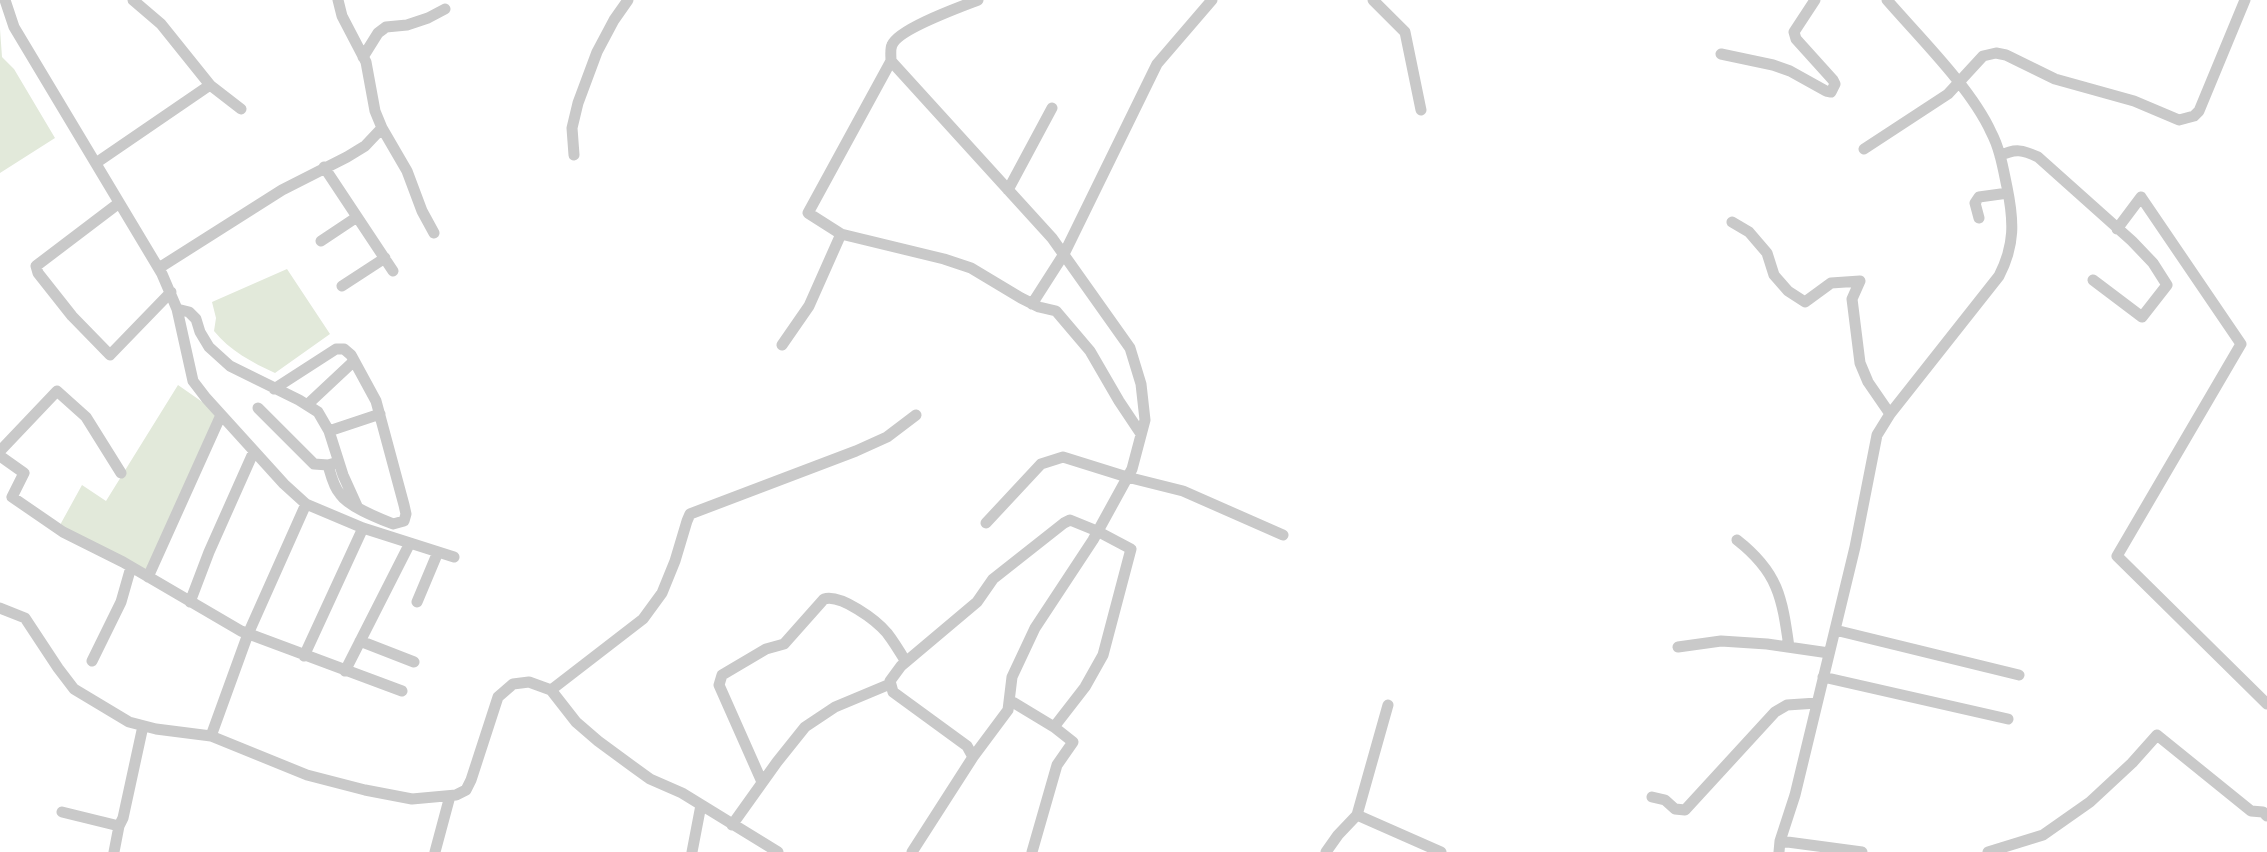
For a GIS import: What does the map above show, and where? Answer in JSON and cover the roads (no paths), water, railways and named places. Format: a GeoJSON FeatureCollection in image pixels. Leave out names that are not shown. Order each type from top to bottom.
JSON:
{"type":"FeatureCollection","features":[{"type":"Feature","properties":{"kind":"street"},"geometry":{"type":"LineString","coordinates":[[5,0],[14,27],[171,292],[177,309],[193,381],[221,415],[284,484],[306,504],[363,528],[454,558]]}},
{"type":"Feature","properties":{"kind":"street"},"geometry":{"type":"LineString","coordinates":[[133,0],[161,24],[210,85],[241,110]]}},
{"type":"Feature","properties":{"kind":"street"},"geometry":{"type":"LineString","coordinates":[[338,0],[342,16],[366,62],[375,111],[382,128],[407,171],[422,211],[434,233]]}},
{"type":"Feature","properties":{"kind":"street"},"geometry":{"type":"LineString","coordinates":[[574,155],[572,128],[578,103],[597,52],[614,20],[628,0]]}},
{"type":"Feature","properties":{"kind":"street"},"geometry":{"type":"LineString","coordinates":[[978,0],[917,26],[898,37],[892,46],[891,61],[808,213],[841,234],[944,259],[971,268],[1032,304],[1056,312],[1090,351],[1119,402],[1141,434]]}},
{"type":"Feature","properties":{"kind":"street"},"geometry":{"type":"LineString","coordinates":[[1032,304],[1064,254],[1157,64],[1212,0]]}},
{"type":"Feature","properties":{"kind":"street"},"geometry":{"type":"LineString","coordinates":[[1373,0],[1404,32],[1421,110]]}},
{"type":"Feature","properties":{"kind":"street"},"geometry":{"type":"LineString","coordinates":[[1721,54],[1778,67],[1826,91],[1831,92],[1835,84],[1833,80],[1796,39],[1794,32],[1816,0]]}},
{"type":"Feature","properties":{"kind":"street"},"geometry":{"type":"LineString","coordinates":[[1862,852],[1780,847],[1795,795],[1855,547],[1877,435],[1890,414],[1999,276],[2008,258],[2012,243],[2012,224],[2008,193],[2000,156],[1991,130],[1959,84],[1887,0]]}},
{"type":"Feature","properties":{"kind":"street"},"geometry":{"type":"LineString","coordinates":[[1864,149],[1948,94],[1959,84],[1983,56],[1996,53],[2006,55],[2054,79],[2134,101],[2179,120],[2187,119],[2199,111],[2245,0]]}},
{"type":"Feature","properties":{"kind":"street"},"geometry":{"type":"LineString","coordinates":[[363,57],[378,33],[386,27],[408,25],[428,18],[445,9]]}},
{"type":"Feature","properties":{"kind":"street"},"geometry":{"type":"LineString","coordinates":[[891,61],[1052,238],[1064,254],[1130,348],[1141,384],[1145,420],[1132,469],[1097,531],[1031,635],[1012,677],[1008,710],[997,728],[973,757],[912,852]]}},
{"type":"Feature","properties":{"kind":"street"},"geometry":{"type":"LineString","coordinates":[[96,164],[210,85]]}},
{"type":"Feature","properties":{"kind":"street"},"geometry":{"type":"LineString","coordinates":[[1008,190],[1052,108]]}},
{"type":"Feature","properties":{"kind":"street"},"geometry":{"type":"LineString","coordinates":[[158,268],[282,190],[324,167],[347,157],[365,146],[382,128]]}},
{"type":"Feature","properties":{"kind":"street"},"geometry":{"type":"LineString","coordinates":[[2000,156],[2011,150],[2024,150],[2038,157],[2132,241],[2153,263],[2167,285],[2142,317],[2093,280]]}},
{"type":"Feature","properties":{"kind":"street"},"geometry":{"type":"LineString","coordinates":[[324,167],[393,271]]}},
{"type":"Feature","properties":{"kind":"street"},"geometry":{"type":"LineString","coordinates":[[1979,218],[1975,203],[1979,197],[2008,193]]}},
{"type":"Feature","properties":{"kind":"street"},"geometry":{"type":"LineString","coordinates":[[2117,229],[2141,197],[2241,344],[2117,556],[2267,704]]}},
{"type":"Feature","properties":{"kind":"street"},"geometry":{"type":"LineString","coordinates":[[119,203],[36,266],[38,273],[72,316],[110,355],[171,292]]}},
{"type":"Feature","properties":{"kind":"street"},"geometry":{"type":"LineString","coordinates":[[321,241],[357,217]]}},
{"type":"Feature","properties":{"kind":"street"},"geometry":{"type":"LineString","coordinates":[[1732,222],[1749,232],[1767,253],[1774,275],[1788,291],[1805,302],[1831,283],[1860,281],[1852,299],[1860,363],[1868,382],[1890,414]]}},
{"type":"Feature","properties":{"kind":"street"},"geometry":{"type":"LineString","coordinates":[[782,345],[809,306],[841,234]]}},
{"type":"Feature","properties":{"kind":"street"},"geometry":{"type":"LineString","coordinates":[[342,286],[385,258]]}},
{"type":"Feature","properties":{"kind":"street"},"geometry":{"type":"LineString","coordinates":[[177,309],[189,312],[196,319],[200,332],[209,347],[230,366],[318,412],[329,431],[334,463],[357,506],[393,524],[404,521],[406,514],[376,401],[354,361],[344,349],[336,348],[274,388]]}},
{"type":"Feature","properties":{"kind":"street"},"geometry":{"type":"LineString","coordinates":[[181,326],[193,327],[200,332]]}},
{"type":"Feature","properties":{"kind":"street"},"geometry":{"type":"LineString","coordinates":[[307,405],[354,361]]}},
{"type":"Feature","properties":{"kind":"street"},"geometry":{"type":"LineString","coordinates":[[0,451],[57,391],[86,417],[121,473]]}},
{"type":"Feature","properties":{"kind":"street"},"geometry":{"type":"LineString","coordinates":[[258,408],[314,464],[334,463]]}},
{"type":"Feature","properties":{"kind":"street"},"geometry":{"type":"LineString","coordinates":[[329,431],[380,414]]}},
{"type":"Feature","properties":{"kind":"street"},"geometry":{"type":"LineString","coordinates":[[148,577],[221,415]]}},
{"type":"Feature","properties":{"kind":"street"},"geometry":{"type":"LineString","coordinates":[[551,690],[643,620],[662,593],[675,561],[686,521],[690,514],[856,451],[887,437],[916,415]]}},
{"type":"Feature","properties":{"kind":"street"},"geometry":{"type":"LineString","coordinates":[[190,602],[209,552],[254,451]]}},
{"type":"Feature","properties":{"kind":"street"},"geometry":{"type":"LineString","coordinates":[[0,456],[24,473],[12,497],[62,532],[131,567],[248,634],[402,691]]}},
{"type":"Feature","properties":{"kind":"street"},"geometry":{"type":"LineString","coordinates":[[986,523],[1041,464],[1063,457],[1127,477],[1183,491],[1283,535]]}},
{"type":"Feature","properties":{"kind":"street"},"geometry":{"type":"LineString","coordinates":[[211,736],[248,634],[306,504]]}},
{"type":"Feature","properties":{"kind":"street"},"geometry":{"type":"LineString","coordinates":[[732,825],[762,782],[805,727],[835,707],[890,684],[906,662],[977,602],[993,580],[1064,523],[1070,520],[1097,531],[1131,549],[1103,655],[1085,687],[1054,727]]}},
{"type":"Feature","properties":{"kind":"street"},"geometry":{"type":"LineString","coordinates":[[304,656],[363,528]]}},
{"type":"Feature","properties":{"kind":"street"},"geometry":{"type":"LineString","coordinates":[[1737,540],[1756,555],[1773,578],[1784,611],[1789,647]]}},
{"type":"Feature","properties":{"kind":"street"},"geometry":{"type":"LineString","coordinates":[[345,670],[410,543]]}},
{"type":"Feature","properties":{"kind":"street"},"geometry":{"type":"LineString","coordinates":[[417,602],[438,552]]}},
{"type":"Feature","properties":{"kind":"street"},"geometry":{"type":"LineString","coordinates":[[92,661],[121,602],[131,567]]}},
{"type":"Feature","properties":{"kind":"street"},"geometry":{"type":"LineString","coordinates":[[762,782],[719,685],[722,675],[766,649],[784,644],[824,599],[831,597],[849,603],[886,632],[906,662]]}},
{"type":"Feature","properties":{"kind":"street"},"geometry":{"type":"LineString","coordinates":[[0,608],[25,618],[58,668],[74,689],[129,722],[143,726],[211,736],[307,775],[365,790],[412,799],[450,796],[466,790],[471,780],[498,697],[513,684],[529,682],[551,690],[576,722],[598,741],[650,779],[682,793],[778,852]]}},
{"type":"Feature","properties":{"kind":"street"},"geometry":{"type":"LineString","coordinates":[[1835,630],[2019,674]]}},
{"type":"Feature","properties":{"kind":"street"},"geometry":{"type":"LineString","coordinates":[[1678,646],[1721,641],[1789,647],[1829,654]]}},
{"type":"Feature","properties":{"kind":"street"},"geometry":{"type":"LineString","coordinates":[[360,642],[414,662]]}},
{"type":"Feature","properties":{"kind":"street"},"geometry":{"type":"LineString","coordinates":[[1823,677],[2008,719]]}},
{"type":"Feature","properties":{"kind":"street"},"geometry":{"type":"LineString","coordinates":[[890,684],[893,692],[967,746],[973,757]]}},
{"type":"Feature","properties":{"kind":"street"},"geometry":{"type":"LineString","coordinates":[[1010,700],[1054,727],[1073,742],[1057,765],[1032,852]]}},
{"type":"Feature","properties":{"kind":"street"},"geometry":{"type":"LineString","coordinates":[[1652,797],[1665,800],[1675,809],[1685,810],[1775,712],[1788,705],[1817,703]]}},
{"type":"Feature","properties":{"kind":"street"},"geometry":{"type":"LineString","coordinates":[[1326,852],[1338,834],[1357,815],[1388,705]]}},
{"type":"Feature","properties":{"kind":"street"},"geometry":{"type":"LineString","coordinates":[[114,852],[143,726]]}},
{"type":"Feature","properties":{"kind":"street"},"geometry":{"type":"LineString","coordinates":[[1988,852],[2043,835],[2090,802],[2132,763],[2158,735],[2251,811],[2263,812],[2267,816]]}},
{"type":"Feature","properties":{"kind":"street"},"geometry":{"type":"LineString","coordinates":[[435,852],[450,796]]}},
{"type":"Feature","properties":{"kind":"street"},"geometry":{"type":"LineString","coordinates":[[692,852],[701,805]]}},
{"type":"Feature","properties":{"kind":"street"},"geometry":{"type":"LineString","coordinates":[[62,812],[119,826]]}},
{"type":"Feature","properties":{"kind":"street"},"geometry":{"type":"LineString","coordinates":[[1357,815],[1441,852]]}}]}
